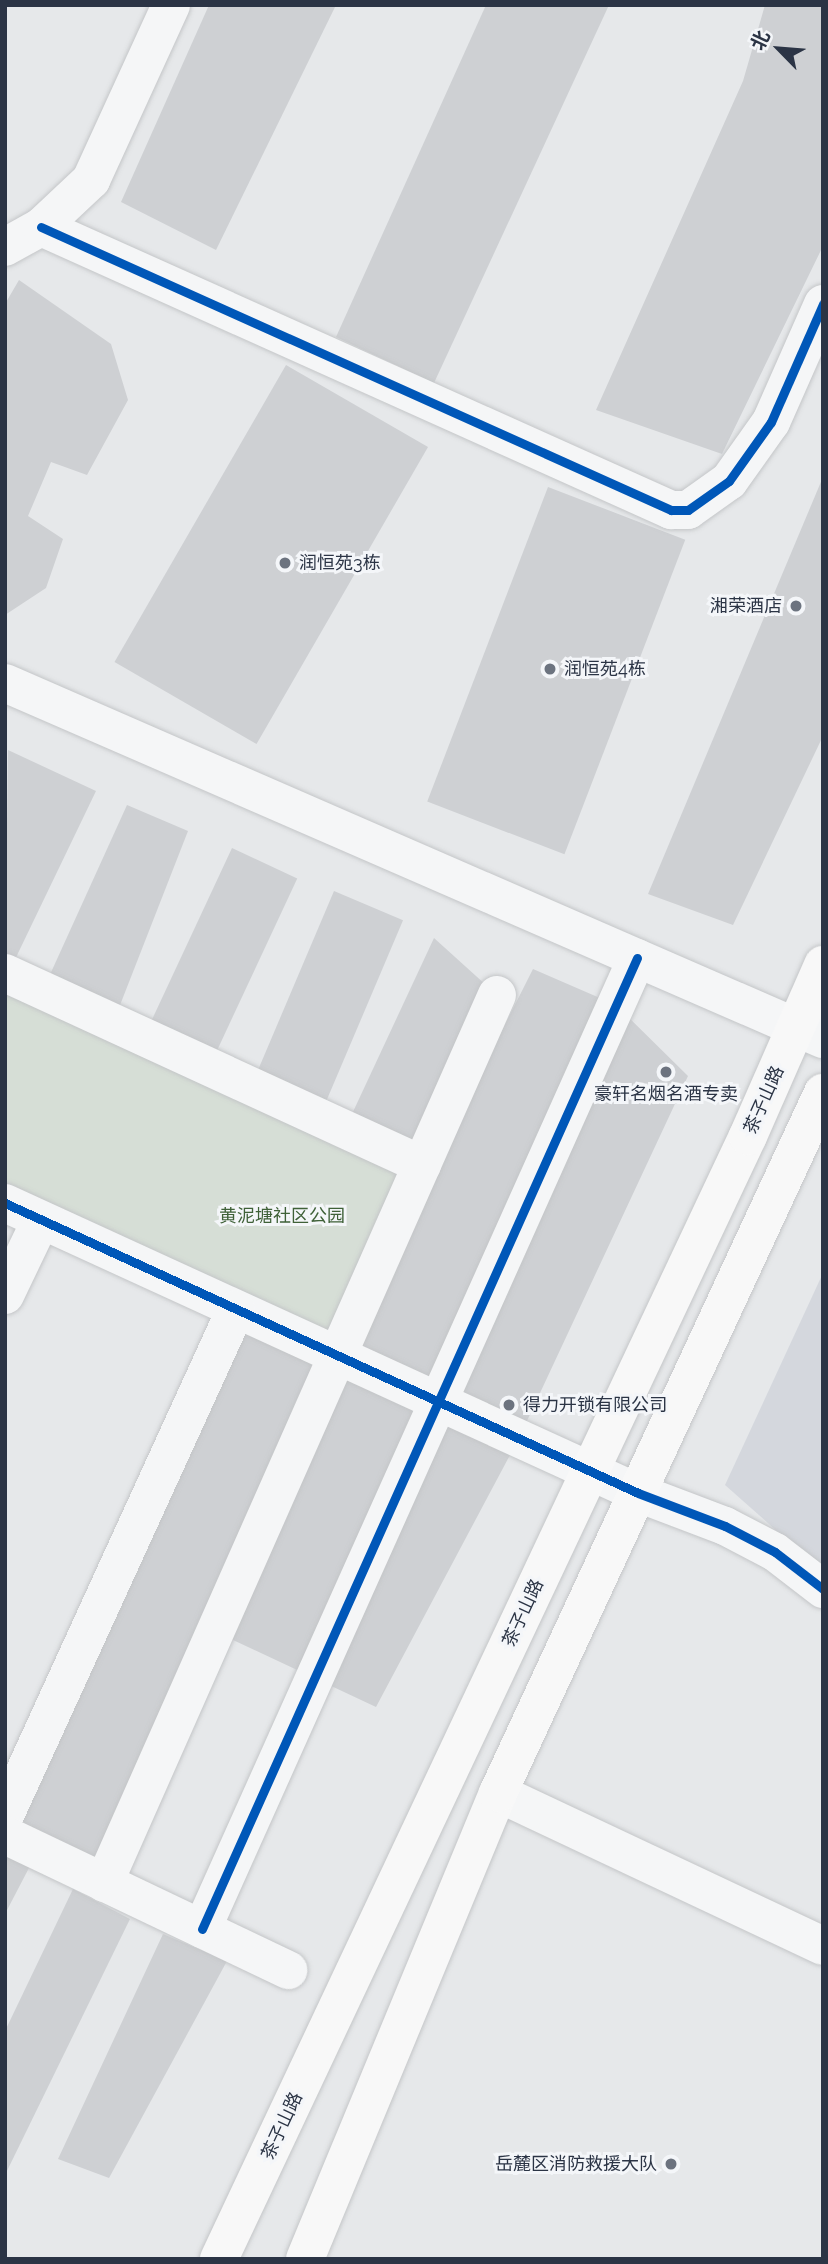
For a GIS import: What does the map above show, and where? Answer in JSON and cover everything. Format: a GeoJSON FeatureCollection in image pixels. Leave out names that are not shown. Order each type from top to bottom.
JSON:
{"type":"FeatureCollection","features":[{"type":"Feature","properties":{"kind":"main road","name":"茶子山路"},"geometry":{"type":"LineString","coordinates":[[219,2259],[748,1136],[809,1033],[823,965]]}},
{"type":"Feature","properties":{"kind":"main road"},"geometry":{"type":"LineString","coordinates":[[305,2259],[498,1793],[823,1093]]}},
{"type":"Feature","properties":{"kind":"street"},"geometry":{"type":"LineString","coordinates":[[5,247],[41,227],[91,180],[172,5]]}},
{"type":"Feature","properties":{"kind":"street"},"geometry":{"type":"LineString","coordinates":[[41,227],[671,510],[688,510],[729,481],[771,422],[823,304]]}},
{"type":"Feature","properties":{"kind":"street"},"geometry":{"type":"LineString","coordinates":[[5,682],[809,1033]]}},
{"type":"Feature","properties":{"kind":"street"},"geometry":{"type":"LineString","coordinates":[[202,1929],[637,958]]}},
{"type":"Feature","properties":{"kind":"street"},"geometry":{"type":"LineString","coordinates":[[5,973],[422,1165]]}},
{"type":"Feature","properties":{"kind":"street"},"geometry":{"type":"LineString","coordinates":[[104,1883],[497,995]]}},
{"type":"Feature","properties":{"kind":"street"},"geometry":{"type":"LineString","coordinates":[[5,1203],[638,1493],[725,1526],[775,1552],[823,1589]]}},
{"type":"Feature","properties":{"kind":"street"},"geometry":{"type":"LineString","coordinates":[[5,1295],[41,1220]]}},
{"type":"Feature","properties":{"kind":"street"},"geometry":{"type":"LineString","coordinates":[[5,1815],[236,1309]]}},
{"type":"Feature","properties":{"kind":"street"},"geometry":{"type":"LineString","coordinates":[[498,1793],[823,1946]]}},
{"type":"Feature","properties":{"kind":"street"},"geometry":{"type":"LineString","coordinates":[[5,1835],[288,1970]]}},
{"type":"Feature","properties":{"kind":"shaded area"},"geometry":{"type":"Polygon","coordinates":[[[823,1273],[823,1572],[725,1485],[823,1273]]]}},
{"type":"Feature","properties":{"kind":"green space","name":"黄泥塘社区公园"},"geometry":{"type":"Polygon","coordinates":[[[5,990],[409,1170],[330,1343],[5,1190],[5,990]]]}},
{"type":"Feature","properties":{"kind":"building"},"geometry":{"type":"Polygon","coordinates":[[[209,5],[336,5],[216,250],[121,202],[209,5]]]}},
{"type":"Feature","properties":{"kind":"building"},"geometry":{"type":"Polygon","coordinates":[[[486,5],[609,5],[434,383],[336,337],[486,5]]]}},
{"type":"Feature","properties":{"kind":"building"},"geometry":{"type":"Polygon","coordinates":[[[765,5],[823,5],[823,246],[722,454],[596,410],[743,81],[765,5]]]}},
{"type":"Feature","properties":{"kind":"building"},"geometry":{"type":"Polygon","coordinates":[[[19,280],[111,344],[128,400],[87,475],[51,462],[28,516],[63,539],[46,588],[5,615],[5,304],[19,280]]]}},
{"type":"Feature","properties":{"kind":"building","name":"润恒苑3栋"},"geometry":{"type":"Polygon","coordinates":[[[286,365],[428,447],[257,744],[115,662],[286,365]]]}},
{"type":"Feature","properties":{"kind":"building","name":"湘荣酒店"},"geometry":{"type":"Polygon","coordinates":[[[823,477],[823,736],[733,925],[648,894],[823,477]]]}},
{"type":"Feature","properties":{"kind":"building","name":"润恒苑4栋"},"geometry":{"type":"Polygon","coordinates":[[[548,487],[685,540],[564,854],[427,802],[548,487]]]}},
{"type":"Feature","properties":{"kind":"building"},"geometry":{"type":"Polygon","coordinates":[[[8,750],[96,791],[8,974],[5,973],[8,750]]]}},
{"type":"Feature","properties":{"kind":"building"},"geometry":{"type":"Polygon","coordinates":[[[127,805],[188,831],[113,1023],[43,990],[127,805]]]}},
{"type":"Feature","properties":{"kind":"building"},"geometry":{"type":"Polygon","coordinates":[[[232,848],[297,878],[209,1067],[144,1037],[232,848]]]}},
{"type":"Feature","properties":{"kind":"building"},"geometry":{"type":"Polygon","coordinates":[[[334,891],[403,920],[320,1116],[251,1087],[334,891]]]}},
{"type":"Feature","properties":{"kind":"building"},"geometry":{"type":"Polygon","coordinates":[[[434,938],[497,995],[422,1165],[345,1129],[434,938]]]}},
{"type":"Feature","properties":{"kind":"building"},"geometry":{"type":"Polygon","coordinates":[[[533,969],[616,1005],[688,1076],[519,1438],[376,1707],[216,1632],[104,1883],[5,1835],[236,1309],[338,1356],[533,969]]]}},
{"type":"Feature","properties":{"kind":"building"},"geometry":{"type":"Polygon","coordinates":[[[5,1855],[30,1866],[5,1914],[5,1855]]]}},
{"type":"Feature","properties":{"kind":"building"},"geometry":{"type":"Polygon","coordinates":[[[73,1889],[130,1919],[5,2175],[5,2031],[73,1889]]]}},
{"type":"Feature","properties":{"kind":"building"},"geometry":{"type":"Polygon","coordinates":[[[163,1934],[227,1961],[109,2178],[58,2159],[163,1934]]]}},
{"type":"Feature","properties":{"kind":"cycle path"},"geometry":{"type":"LineString","coordinates":[[41,227],[671,510],[688,510],[729,481],[771,422],[823,304]]}},
{"type":"Feature","properties":{"kind":"cycle path"},"geometry":{"type":"LineString","coordinates":[[202,1929],[637,958]]}},
{"type":"Feature","properties":{"kind":"cycle path"},"geometry":{"type":"LineString","coordinates":[[5,1203],[638,1493],[725,1526],[775,1552],[823,1589]]}},
{"type":"Feature","properties":{"kind":"place","name":"润恒苑3栋"},"geometry":{"type":"Point","coordinates":[285,563]}},
{"type":"Feature","properties":{"kind":"place","name":"湘荣酒店"},"geometry":{"type":"Point","coordinates":[796,606]}},
{"type":"Feature","properties":{"kind":"place","name":"润恒苑4栋"},"geometry":{"type":"Point","coordinates":[550,669]}},
{"type":"Feature","properties":{"kind":"place","name":"豪轩名烟名酒专卖"},"geometry":{"type":"Point","coordinates":[666,1072]}},
{"type":"Feature","properties":{"kind":"place","name":"得力开锁有限公司"},"geometry":{"type":"Point","coordinates":[509,1405]}},
{"type":"Feature","properties":{"kind":"place","name":"岳麓区消防救援大队"},"geometry":{"type":"Point","coordinates":[671,2164]}}]}
